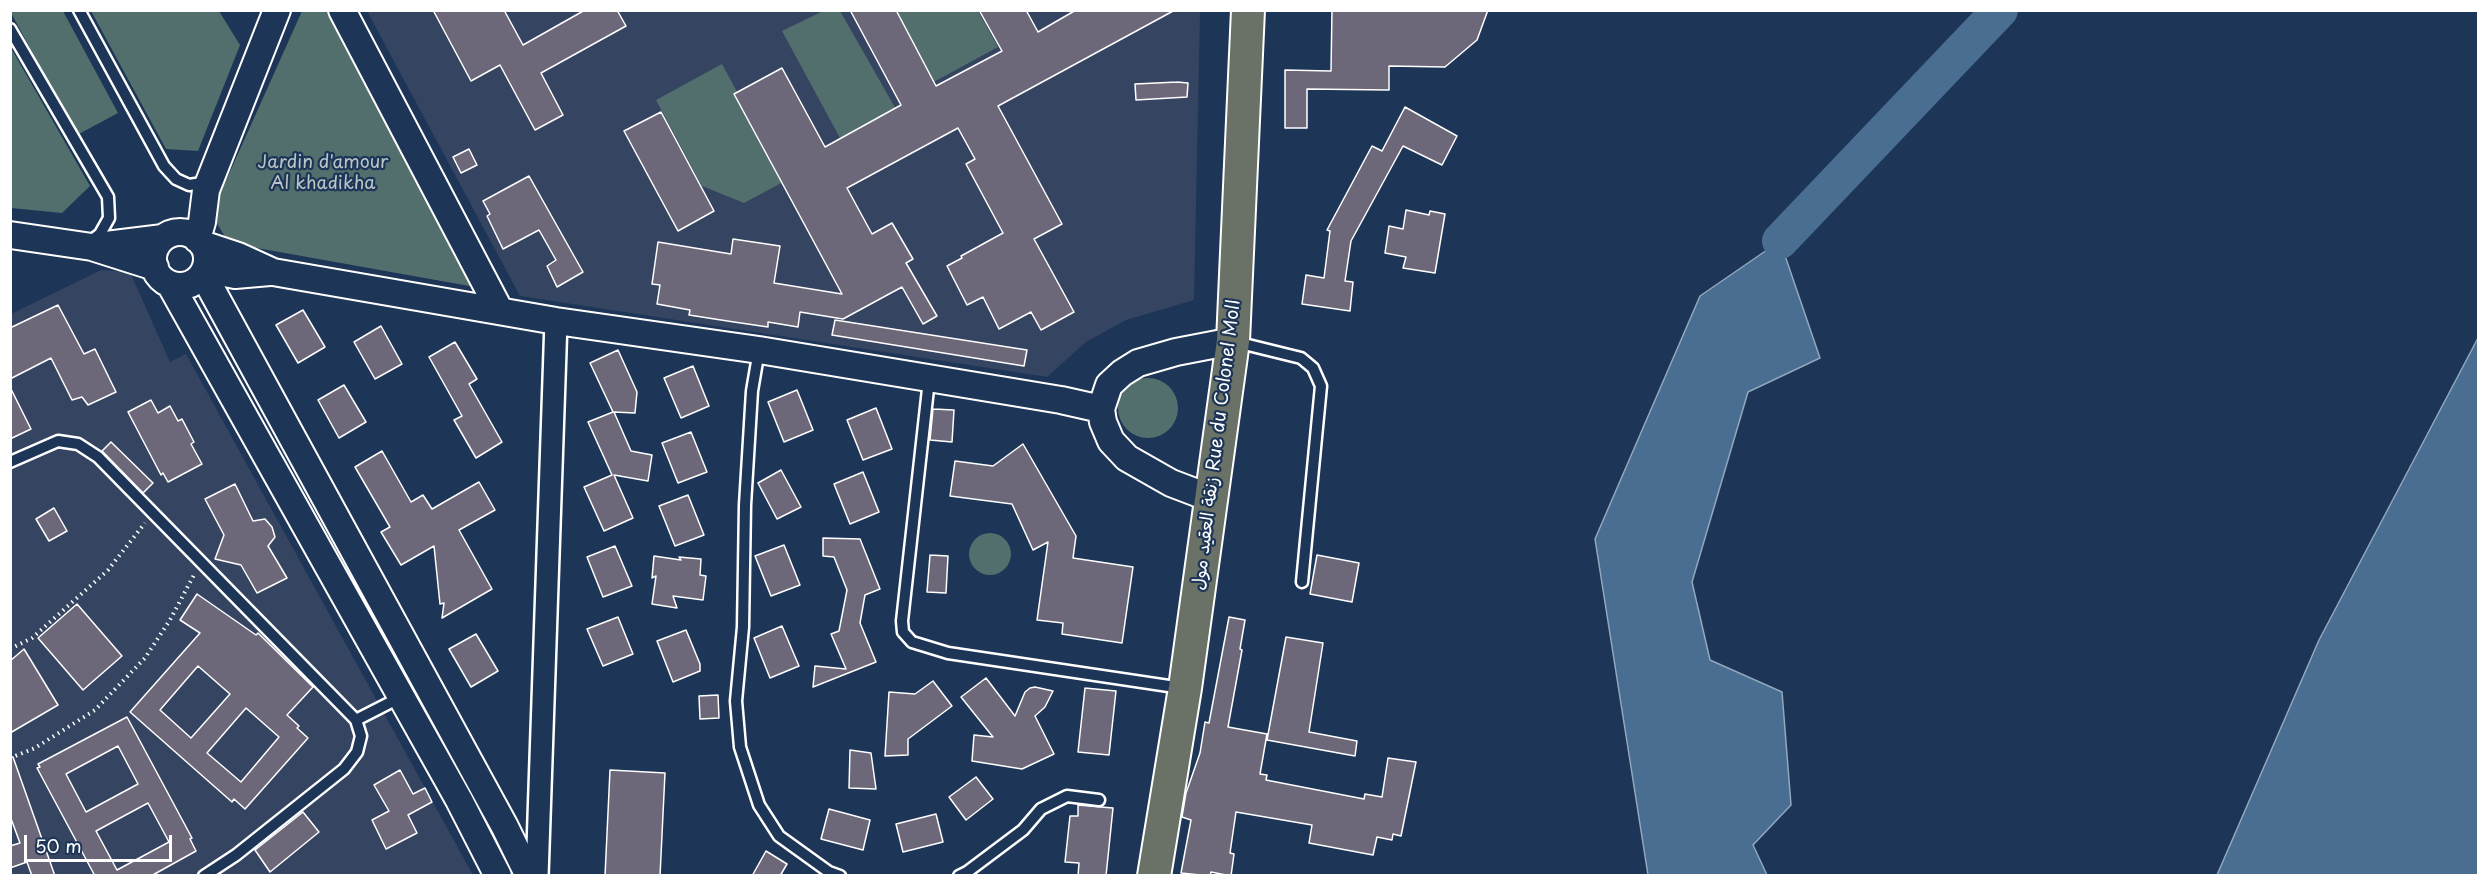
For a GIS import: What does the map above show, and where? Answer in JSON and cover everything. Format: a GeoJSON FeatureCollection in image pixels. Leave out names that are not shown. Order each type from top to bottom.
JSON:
{"type":"FeatureCollection","features":[{"type":"Feature","properties":{"kind":"main road","name":"زنقة العقيد مول Rue du Colonel Moll"},"geometry":{"type":"LineString","coordinates":[[1154,876],[1213,499],[1233,341],[1248,10]]}},
{"type":"Feature","properties":{"kind":"street"},"geometry":{"type":"LineString","coordinates":[[10,235],[89,246],[188,285],[202,256],[202,222],[208,186],[277,10]]}},
{"type":"Feature","properties":{"kind":"street"},"geometry":{"type":"LineString","coordinates":[[342,10],[500,311]]}},
{"type":"Feature","properties":{"kind":"street"},"geometry":{"type":"LineString","coordinates":[[208,186],[155,251],[163,276],[401,697],[498,876]]}},
{"type":"Feature","properties":{"kind":"street"},"geometry":{"type":"LineString","coordinates":[[89,246],[186,233],[202,256],[530,876]]}},
{"type":"Feature","properties":{"kind":"street"},"geometry":{"type":"LineString","coordinates":[[202,256],[235,275],[273,272],[556,321],[759,350],[1101,408]]}},
{"type":"Feature","properties":{"kind":"street"},"geometry":{"type":"LineString","coordinates":[[537,876],[556,321]]}},
{"type":"Feature","properties":{"kind":"street"},"geometry":{"type":"LineString","coordinates":[[1213,499],[1171,483],[1127,458],[1112,441],[1103,422],[1101,408],[1109,385],[1138,363],[1182,350],[1233,341]]}},
{"type":"Feature","properties":{"kind":"lane"},"geometry":{"type":"LineString","coordinates":[[79,10],[164,166],[176,179],[189,185],[208,186]]}},
{"type":"Feature","properties":{"kind":"lane"},"geometry":{"type":"LineString","coordinates":[[10,29],[108,197],[109,218],[100,234],[89,246]]}},
{"type":"Feature","properties":{"kind":"lane"},"geometry":{"type":"LineString","coordinates":[[1233,341],[1301,358],[1312,368],[1321,386],[1302,582]]}},
{"type":"Feature","properties":{"kind":"lane"},"geometry":{"type":"LineString","coordinates":[[759,350],[752,391],[743,627],[736,701],[740,747],[759,805],[779,836],[828,874],[840,876]]}},
{"type":"Feature","properties":{"kind":"lane"},"geometry":{"type":"LineString","coordinates":[[929,380],[902,621],[903,632],[907,637],[912,642],[948,653],[1185,688]]}},
{"type":"Feature","properties":{"kind":"lane"},"geometry":{"type":"LineString","coordinates":[[10,462],[58,441],[78,444],[98,457],[356,720],[361,736],[357,752],[344,769],[236,855],[204,876]]}},
{"type":"Feature","properties":{"kind":"lane"},"geometry":{"type":"LineString","coordinates":[[356,720],[401,697]]}},
{"type":"Feature","properties":{"kind":"lane"},"geometry":{"type":"LineString","coordinates":[[958,876],[967,872],[1023,830],[1041,809],[1067,796],[1099,800]]}},
{"type":"Feature","properties":{"kind":"path"},"geometry":{"type":"LineString","coordinates":[[10,649],[32,638],[108,570],[153,513]]}},
{"type":"Feature","properties":{"kind":"path"},"geometry":{"type":"LineString","coordinates":[[10,758],[35,748],[95,710],[145,658],[170,620],[201,562]]}},
{"type":"Feature","properties":{"kind":"shaded area"},"geometry":{"type":"Polygon","coordinates":[[[367,11],[1200,11],[1194,300],[1126,320],[1086,342],[1047,377],[520,296],[367,11]]]}},
{"type":"Feature","properties":{"kind":"shaded area"},"geometry":{"type":"Polygon","coordinates":[[[1780,241],[1820,358],[1748,392],[1692,582],[1710,660],[1782,692],[1791,805],[1753,845],[1767,875],[1648,875],[1595,539],[1700,296],[1780,241]]]}},
{"type":"Feature","properties":{"kind":"shaded area"},"geometry":{"type":"Polygon","coordinates":[[[101,270],[130,272],[170,362],[186,354],[473,875],[11,876],[11,314],[101,270]]]}},
{"type":"Feature","properties":{"kind":"shaded area"},"geometry":{"type":"Polygon","coordinates":[[[2478,338],[2478,875],[2217,875],[2319,640],[2478,338]]]}},
{"type":"Feature","properties":{"kind":"green space"},"geometry":{"type":"Polygon","coordinates":[[[10,11],[63,11],[118,113],[77,135],[10,11]]]}},
{"type":"Feature","properties":{"kind":"green space"},"geometry":{"type":"Polygon","coordinates":[[[91,11],[219,11],[240,45],[198,151],[166,149],[91,11]]]}},
{"type":"Feature","properties":{"kind":"green space","name":"Jardin d'amour Al khadikha"},"geometry":{"type":"Polygon","coordinates":[[[302,11],[328,11],[486,289],[229,243],[211,214],[302,11]]]}},
{"type":"Feature","properties":{"kind":"green space"},"geometry":{"type":"Polygon","coordinates":[[[823,11],[840,11],[897,111],[840,138],[782,31],[823,11]]]}},
{"type":"Feature","properties":{"kind":"green space"},"geometry":{"type":"Polygon","coordinates":[[[890,11],[978,11],[998,47],[930,84],[890,11]]]}},
{"type":"Feature","properties":{"kind":"green space"},"geometry":{"type":"Polygon","coordinates":[[[11,48],[90,186],[62,213],[11,208],[11,48]]]}},
{"type":"Feature","properties":{"kind":"green space"},"geometry":{"type":"Polygon","coordinates":[[[722,64],[785,181],[744,203],[702,186],[656,100],[722,64]]]}},
{"type":"Feature","properties":{"kind":"green space"},"geometry":{"type":"Polygon","coordinates":[[[1142,378],[1154,378],[1165,383],[1173,391],[1178,408],[1176,420],[1165,433],[1154,438],[1142,438],[1131,433],[1123,425],[1118,414],[1118,402],[1123,391],[1131,383],[1142,378]]]}},
{"type":"Feature","properties":{"kind":"green space"},"geometry":{"type":"Polygon","coordinates":[[[990,533],[1005,539],[1011,554],[1005,569],[990,575],[975,569],[969,554],[975,539],[990,533]]]}},
{"type":"Feature","properties":{"kind":"building"},"geometry":{"type":"Polygon","coordinates":[[[433,10],[504,10],[523,45],[585,10],[617,10],[626,26],[541,73],[563,115],[535,130],[500,65],[471,81],[433,10]]]}},
{"type":"Feature","properties":{"kind":"building"},"geometry":{"type":"Polygon","coordinates":[[[850,10],[896,10],[936,86],[1002,51],[979,10],[1026,10],[1038,32],[1076,10],[1175,10],[998,106],[1062,224],[1034,239],[1074,312],[1041,330],[1031,312],[999,329],[983,297],[967,305],[947,266],[1003,233],[966,164],[975,159],[958,128],[847,188],[872,234],[892,223],[913,259],[906,263],[937,316],[923,324],[902,287],[843,319],[800,312],[798,327],[768,322],[768,327],[689,315],[690,310],[657,304],[660,285],[652,284],[658,242],[731,254],[733,239],[780,246],[774,283],[842,294],[734,94],[782,68],[825,147],[901,105],[850,10]]]}},
{"type":"Feature","properties":{"kind":"building"},"geometry":{"type":"Polygon","coordinates":[[[1332,10],[1488,10],[1477,40],[1445,67],[1389,66],[1389,90],[1307,89],[1307,128],[1285,128],[1285,70],[1331,71],[1332,10]]]}},
{"type":"Feature","properties":{"kind":"building"},"geometry":{"type":"Polygon","coordinates":[[[1188,83],[1187,97],[1136,100],[1135,84],[1188,83]]]}},
{"type":"Feature","properties":{"kind":"building"},"geometry":{"type":"Polygon","coordinates":[[[1405,107],[1457,136],[1442,165],[1403,146],[1351,241],[1345,281],[1353,282],[1350,311],[1302,304],[1306,275],[1324,278],[1330,231],[1327,230],[1372,146],[1382,151],[1405,107]]]}},
{"type":"Feature","properties":{"kind":"building"},"geometry":{"type":"Polygon","coordinates":[[[661,112],[714,211],[678,231],[624,131],[661,112]]]}},
{"type":"Feature","properties":{"kind":"building"},"geometry":{"type":"Polygon","coordinates":[[[469,149],[477,165],[461,173],[453,157],[469,149]]]}},
{"type":"Feature","properties":{"kind":"building"},"geometry":{"type":"Polygon","coordinates":[[[529,176],[583,272],[557,287],[547,266],[556,260],[539,230],[503,249],[487,216],[490,214],[483,201],[529,176]]]}},
{"type":"Feature","properties":{"kind":"building"},"geometry":{"type":"Polygon","coordinates":[[[1406,210],[1429,215],[1430,211],[1445,214],[1435,273],[1403,268],[1406,257],[1385,253],[1389,226],[1403,229],[1406,210]]]}},
{"type":"Feature","properties":{"kind":"building"},"geometry":{"type":"Polygon","coordinates":[[[58,305],[84,354],[95,349],[116,392],[88,405],[82,397],[72,400],[51,358],[10,379],[10,328],[58,305]]]}},
{"type":"Feature","properties":{"kind":"building"},"geometry":{"type":"Polygon","coordinates":[[[303,310],[325,347],[298,363],[276,325],[303,310]]]}},
{"type":"Feature","properties":{"kind":"building"},"geometry":{"type":"Polygon","coordinates":[[[835,320],[1027,350],[1024,366],[832,335],[835,320]]]}},
{"type":"Feature","properties":{"kind":"building"},"geometry":{"type":"Polygon","coordinates":[[[381,326],[402,364],[375,379],[354,342],[381,326]]]}},
{"type":"Feature","properties":{"kind":"building"},"geometry":{"type":"Polygon","coordinates":[[[455,342],[477,379],[469,384],[502,442],[476,458],[454,420],[462,416],[429,357],[455,342]]]}},
{"type":"Feature","properties":{"kind":"building"},"geometry":{"type":"Polygon","coordinates":[[[618,350],[637,392],[635,413],[614,412],[631,451],[652,455],[648,481],[614,475],[633,518],[604,531],[584,487],[612,475],[588,422],[613,412],[590,363],[618,350]]]}},
{"type":"Feature","properties":{"kind":"building"},"geometry":{"type":"Polygon","coordinates":[[[693,366],[709,406],[681,418],[664,378],[693,366]]]}},
{"type":"Feature","properties":{"kind":"building"},"geometry":{"type":"Polygon","coordinates":[[[344,385],[366,422],[339,438],[318,400],[344,385]]]}},
{"type":"Feature","properties":{"kind":"building"},"geometry":{"type":"Polygon","coordinates":[[[10,387],[31,429],[10,439],[10,387]]]}},
{"type":"Feature","properties":{"kind":"building"},"geometry":{"type":"Polygon","coordinates":[[[797,390],[813,430],[784,442],[768,402],[797,390]]]}},
{"type":"Feature","properties":{"kind":"building"},"geometry":{"type":"Polygon","coordinates":[[[151,400],[158,413],[170,406],[178,421],[182,419],[194,442],[191,444],[202,464],[168,482],[163,473],[161,475],[128,412],[151,400]]]}},
{"type":"Feature","properties":{"kind":"building"},"geometry":{"type":"Polygon","coordinates":[[[876,408],[892,449],[863,460],[847,420],[876,408]]]}},
{"type":"Feature","properties":{"kind":"building"},"geometry":{"type":"Polygon","coordinates":[[[933,409],[954,410],[952,442],[930,440],[933,409]]]}},
{"type":"Feature","properties":{"kind":"building"},"geometry":{"type":"Polygon","coordinates":[[[691,432],[707,472],[678,483],[662,443],[691,432]]]}},
{"type":"Feature","properties":{"kind":"building"},"geometry":{"type":"Polygon","coordinates":[[[111,442],[153,483],[143,493],[102,451],[111,442]]]}},
{"type":"Feature","properties":{"kind":"building"},"geometry":{"type":"Polygon","coordinates":[[[1023,444],[1076,536],[1073,558],[1133,567],[1122,643],[1062,634],[1063,623],[1037,620],[1048,542],[1033,550],[1012,504],[950,496],[955,461],[993,466],[1023,444]]]}},
{"type":"Feature","properties":{"kind":"building"},"geometry":{"type":"Polygon","coordinates":[[[382,451],[411,502],[423,495],[432,509],[479,482],[495,510],[459,530],[492,589],[442,618],[444,603],[440,604],[434,546],[401,565],[381,532],[390,527],[355,467],[382,451]]]}},
{"type":"Feature","properties":{"kind":"building"},"geometry":{"type":"Polygon","coordinates":[[[781,470],[801,507],[777,519],[758,483],[781,470]]]}},
{"type":"Feature","properties":{"kind":"building"},"geometry":{"type":"Polygon","coordinates":[[[863,472],[879,512],[850,524],[834,484],[863,472]]]}},
{"type":"Feature","properties":{"kind":"building"},"geometry":{"type":"Polygon","coordinates":[[[235,484],[253,521],[265,519],[272,527],[275,537],[268,546],[287,578],[257,593],[241,565],[215,559],[224,535],[205,499],[235,484]]]}},
{"type":"Feature","properties":{"kind":"building"},"geometry":{"type":"Polygon","coordinates":[[[688,495],[704,535],[675,546],[659,506],[688,495]]]}},
{"type":"Feature","properties":{"kind":"building"},"geometry":{"type":"Polygon","coordinates":[[[54,508],[67,531],[49,541],[36,519],[54,508]]]}},
{"type":"Feature","properties":{"kind":"building"},"geometry":{"type":"Polygon","coordinates":[[[823,538],[860,539],[880,589],[865,595],[860,623],[876,662],[813,687],[815,666],[846,669],[831,634],[839,631],[847,590],[834,557],[823,556],[823,538]]]}},
{"type":"Feature","properties":{"kind":"building"},"geometry":{"type":"Polygon","coordinates":[[[784,545],[800,585],[771,596],[755,556],[784,545]]]}},
{"type":"Feature","properties":{"kind":"building"},"geometry":{"type":"Polygon","coordinates":[[[615,546],[632,586],[603,597],[587,557],[615,546]]]}},
{"type":"Feature","properties":{"kind":"building"},"geometry":{"type":"Polygon","coordinates":[[[930,555],[948,556],[946,593],[927,592],[930,555]]]}},
{"type":"Feature","properties":{"kind":"building"},"geometry":{"type":"Polygon","coordinates":[[[1317,555],[1359,563],[1352,602],[1310,594],[1317,555]]]}},
{"type":"Feature","properties":{"kind":"building"},"geometry":{"type":"Polygon","coordinates":[[[654,556],[681,560],[679,557],[701,559],[700,575],[706,576],[703,600],[673,596],[677,608],[652,604],[656,576],[652,578],[654,556]]]}},
{"type":"Feature","properties":{"kind":"building"},"geometry":{"type":"Polygon","coordinates":[[[197,594],[256,635],[258,633],[313,687],[287,715],[308,738],[245,809],[234,799],[232,802],[130,712],[200,633],[180,620],[197,594]],[[198,666],[160,710],[191,738],[230,694],[198,666]],[[246,708],[207,753],[241,782],[279,737],[246,708]]]}},
{"type":"Feature","properties":{"kind":"building"},"geometry":{"type":"Polygon","coordinates":[[[77,604],[122,656],[83,690],[38,638],[77,604]]]}},
{"type":"Feature","properties":{"kind":"building"},"geometry":{"type":"Polygon","coordinates":[[[618,617],[633,654],[603,666],[587,629],[618,617]]]}},
{"type":"Feature","properties":{"kind":"building"},"geometry":{"type":"Polygon","coordinates":[[[1229,617],[1245,620],[1228,727],[1267,734],[1260,774],[1267,775],[1266,780],[1364,799],[1365,794],[1382,797],[1388,758],[1416,762],[1401,836],[1393,834],[1392,840],[1377,837],[1373,855],[1309,843],[1312,825],[1236,812],[1230,853],[1234,854],[1231,876],[1211,872],[1210,876],[1181,873],[1191,820],[1182,817],[1186,793],[1200,753],[1205,722],[1209,723],[1229,617]]]}},
{"type":"Feature","properties":{"kind":"building"},"geometry":{"type":"Polygon","coordinates":[[[782,626],[799,666],[770,678],[754,638],[782,626]]]}},
{"type":"Feature","properties":{"kind":"building"},"geometry":{"type":"Polygon","coordinates":[[[686,630],[700,664],[700,671],[673,682],[657,641],[686,630]]]}},
{"type":"Feature","properties":{"kind":"building"},"geometry":{"type":"Polygon","coordinates":[[[476,634],[498,671],[471,687],[449,649],[476,634]]]}},
{"type":"Feature","properties":{"kind":"building"},"geometry":{"type":"Polygon","coordinates":[[[1286,637],[1323,643],[1309,732],[1357,741],[1355,756],[1267,740],[1286,637]]]}},
{"type":"Feature","properties":{"kind":"building"},"geometry":{"type":"Polygon","coordinates":[[[24,649],[58,705],[10,733],[10,661],[24,649]]]}},
{"type":"Feature","properties":{"kind":"building"},"geometry":{"type":"Polygon","coordinates":[[[986,678],[1015,716],[1025,692],[1030,688],[1053,691],[1045,707],[1035,716],[1054,754],[1022,769],[972,761],[974,735],[993,737],[961,697],[986,678]]]}},
{"type":"Feature","properties":{"kind":"building"},"geometry":{"type":"Polygon","coordinates":[[[933,681],[952,706],[908,739],[908,755],[885,756],[889,692],[915,694],[933,681]]]}},
{"type":"Feature","properties":{"kind":"building"},"geometry":{"type":"Polygon","coordinates":[[[1085,688],[1116,691],[1109,755],[1078,752],[1085,688]]]}},
{"type":"Feature","properties":{"kind":"building"},"geometry":{"type":"Polygon","coordinates":[[[718,695],[719,718],[700,719],[699,696],[718,695]]]}},
{"type":"Feature","properties":{"kind":"building"},"geometry":{"type":"Polygon","coordinates":[[[127,717],[192,838],[190,839],[196,851],[151,876],[95,876],[37,768],[40,767],[38,764],[127,717]],[[118,746],[66,774],[86,812],[138,784],[118,746]],[[148,803],[96,831],[117,870],[169,842],[148,803]]]}},
{"type":"Feature","properties":{"kind":"building"},"geometry":{"type":"Polygon","coordinates":[[[850,750],[871,753],[876,789],[849,788],[850,750]]]}},
{"type":"Feature","properties":{"kind":"building"},"geometry":{"type":"Polygon","coordinates":[[[10,757],[13,757],[55,876],[32,876],[27,862],[10,868],[10,846],[20,843],[10,816],[10,757]]]}},
{"type":"Feature","properties":{"kind":"building"},"geometry":{"type":"Polygon","coordinates":[[[400,770],[413,794],[425,788],[432,802],[408,815],[417,833],[386,849],[372,820],[389,811],[374,785],[400,770]]]}},
{"type":"Feature","properties":{"kind":"building"},"geometry":{"type":"Polygon","coordinates":[[[610,770],[665,773],[660,876],[605,876],[610,770]]]}},
{"type":"Feature","properties":{"kind":"building"},"geometry":{"type":"Polygon","coordinates":[[[976,777],[993,799],[966,820],[949,797],[976,777]]]}},
{"type":"Feature","properties":{"kind":"building"},"geometry":{"type":"Polygon","coordinates":[[[1078,805],[1113,808],[1106,876],[1078,876],[1079,863],[1065,862],[1070,816],[1078,816],[1078,805]]]}},
{"type":"Feature","properties":{"kind":"building"},"geometry":{"type":"Polygon","coordinates":[[[829,809],[870,820],[863,850],[821,839],[829,809]]]}},
{"type":"Feature","properties":{"kind":"building"},"geometry":{"type":"Polygon","coordinates":[[[303,812],[319,832],[270,872],[255,850],[303,812]]]}},
{"type":"Feature","properties":{"kind":"building"},"geometry":{"type":"Polygon","coordinates":[[[936,814],[943,842],[903,852],[896,824],[936,814]]]}},
{"type":"Feature","properties":{"kind":"building"},"geometry":{"type":"Polygon","coordinates":[[[766,851],[787,864],[780,876],[752,876],[766,851]]]}},
{"type":"Feature","properties":{"kind":"waterway"},"geometry":{"type":"LineString","coordinates":[[1780,241],[2000,10]]}}]}
